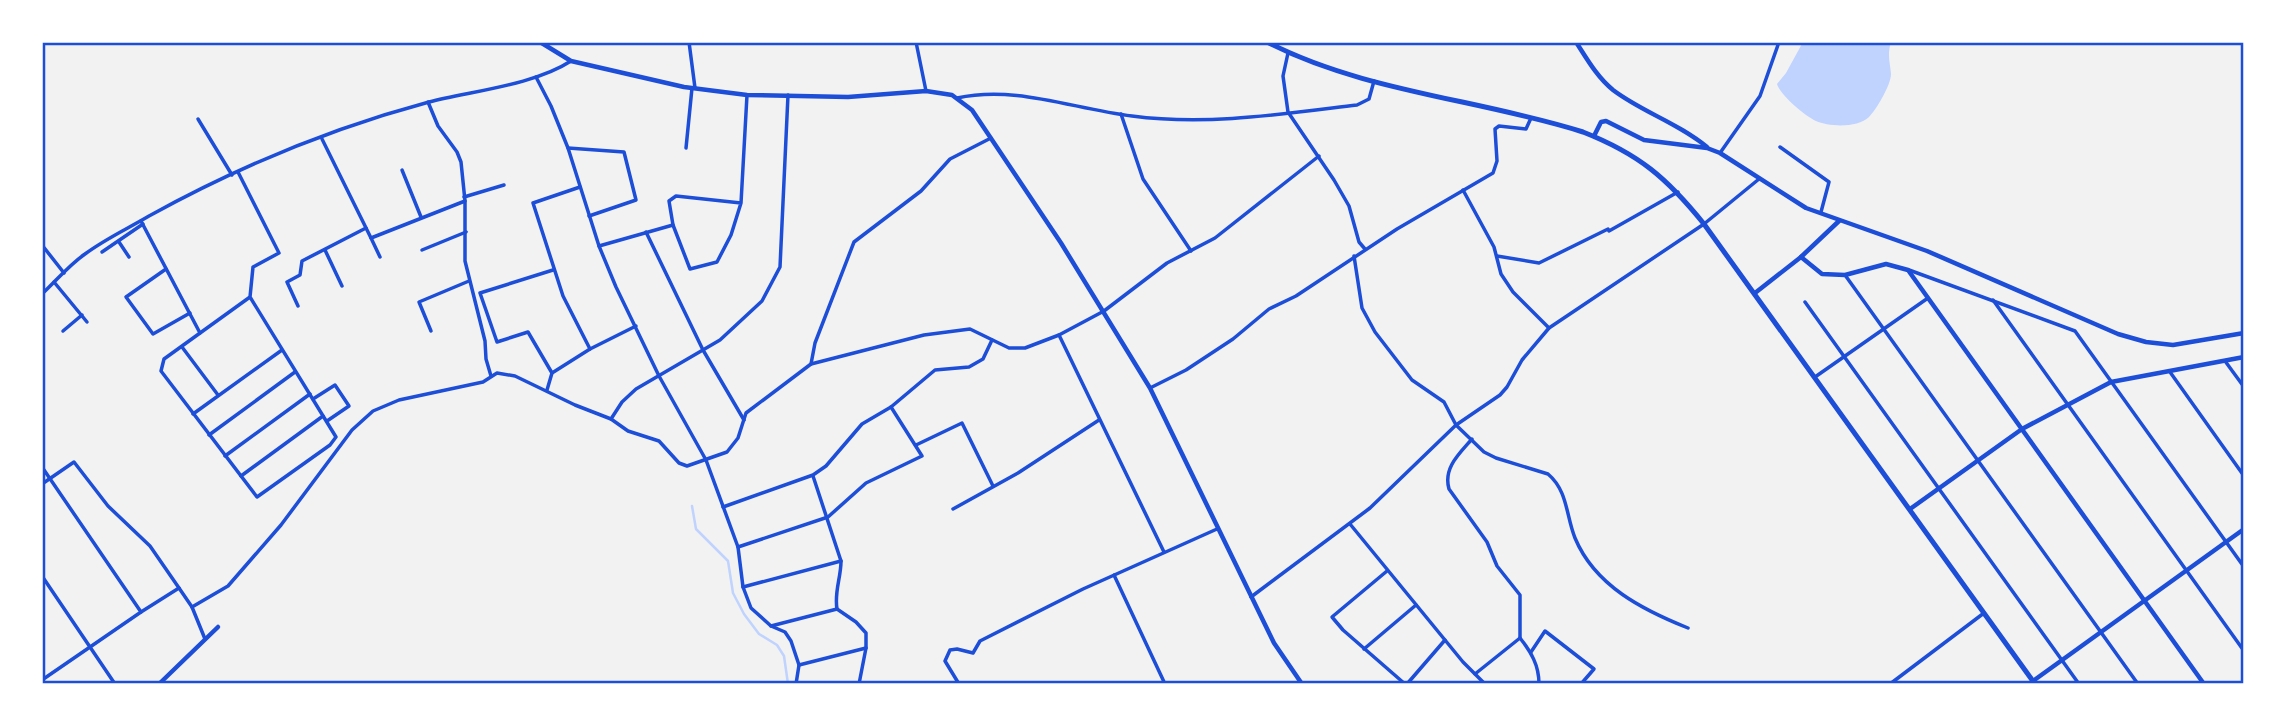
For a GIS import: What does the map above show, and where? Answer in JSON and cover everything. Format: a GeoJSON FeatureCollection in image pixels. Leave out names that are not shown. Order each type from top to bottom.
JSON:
{"type":"FeatureCollection","features":[{"type":"Feature","properties":{"kind":"main road"},"geometry":{"type":"LineString","coordinates":[[1267,42],[1288,53],[1336,70],[1594,136],[1644,163],[1678,192],[1704,224],[2034,682]]}},
{"type":"Feature","properties":{"kind":"street"},"geometry":{"type":"LineString","coordinates":[[540,42],[571,61],[694,88],[747,95],[848,97],[926,91],[957,98],[980,93],[1006,93],[1121,114],[1215,120],[1360,103],[1369,99],[1374,80]]}},
{"type":"Feature","properties":{"kind":"street"},"geometry":{"type":"LineString","coordinates":[[686,148],[694,88],[689,42]]}},
{"type":"Feature","properties":{"kind":"street"},"geometry":{"type":"LineString","coordinates":[[916,42],[926,91]]}},
{"type":"Feature","properties":{"kind":"street"},"geometry":{"type":"LineString","coordinates":[[1576,42],[1595,71],[1614,90],[1682,128],[1707,148]]}},
{"type":"Feature","properties":{"kind":"street"},"geometry":{"type":"LineString","coordinates":[[1720,152],[1760,96],[1779,42]]}},
{"type":"Feature","properties":{"kind":"street"},"geometry":{"type":"LineString","coordinates":[[1288,53],[1283,76],[1288,112],[1349,206],[1359,242],[1365,249]]}},
{"type":"Feature","properties":{"kind":"street"},"geometry":{"type":"LineString","coordinates":[[42,294],[83,255],[118,232],[142,223],[238,172],[321,138],[428,102],[536,77],[557,70],[571,61]]}},
{"type":"Feature","properties":{"kind":"street"},"geometry":{"type":"LineString","coordinates":[[536,77],[568,148],[599,246],[616,287],[659,376],[706,460],[738,547],[743,587],[751,608],[771,626],[785,632],[791,641],[799,664],[796,684]]}},
{"type":"Feature","properties":{"kind":"street"},"geometry":{"type":"LineString","coordinates":[[741,203],[676,196],[669,201],[673,225],[690,269],[717,262],[731,235],[741,203],[747,95]]}},
{"type":"Feature","properties":{"kind":"street"},"geometry":{"type":"LineString","coordinates":[[611,419],[622,402],[636,389],[720,340],[762,301],[780,267],[788,95]]}},
{"type":"Feature","properties":{"kind":"street"},"geometry":{"type":"LineString","coordinates":[[957,98],[972,110],[992,138],[1104,310],[1150,388],[1274,643],[1302,684]]}},
{"type":"Feature","properties":{"kind":"street"},"geometry":{"type":"LineString","coordinates":[[428,102],[438,126],[461,162],[466,261],[491,376]]}},
{"type":"Feature","properties":{"kind":"street"},"geometry":{"type":"LineString","coordinates":[[1121,114],[1143,179],[1191,251]]}},
{"type":"Feature","properties":{"kind":"street"},"geometry":{"type":"LineString","coordinates":[[1150,388],[1186,370],[1233,339],[1269,309],[1296,296],[1365,249],[1493,173],[1497,161],[1495,129],[1499,126],[1527,129],[1531,118]]}},
{"type":"Feature","properties":{"kind":"street"},"geometry":{"type":"LineString","coordinates":[[198,119],[232,175]]}},
{"type":"Feature","properties":{"kind":"street"},"geometry":{"type":"LineString","coordinates":[[1594,136],[1601,121],[1606,121],[1644,140],[1720,152],[1806,208],[1897,239],[2056,305],[2118,334],[2146,342],[2173,345],[2244,333]]}},
{"type":"Feature","properties":{"kind":"street"},"geometry":{"type":"LineString","coordinates":[[321,138],[380,257]]}},
{"type":"Feature","properties":{"kind":"street"},"geometry":{"type":"LineString","coordinates":[[811,365],[815,343],[854,242],[921,191],[950,159],[992,138]]}},
{"type":"Feature","properties":{"kind":"street"},"geometry":{"type":"LineString","coordinates":[[1780,147],[1829,182],[1820,214]]}},
{"type":"Feature","properties":{"kind":"street"},"geometry":{"type":"LineString","coordinates":[[568,148],[624,152],[636,200],[589,216]]}},
{"type":"Feature","properties":{"kind":"street"},"geometry":{"type":"LineString","coordinates":[[192,607],[228,586],[281,525],[352,430],[373,411],[399,400],[483,382],[497,373],[515,376],[611,419],[628,431],[659,441],[679,463],[687,466],[727,452],[738,438],[746,413],[811,365],[915,337],[970,329],[1009,348],[1025,348],[1059,335],[1104,310],[1167,263],[1215,238],[1319,156]]}},
{"type":"Feature","properties":{"kind":"street"},"geometry":{"type":"LineString","coordinates":[[402,170],[421,217]]}},
{"type":"Feature","properties":{"kind":"street"},"geometry":{"type":"LineString","coordinates":[[238,172],[279,253],[253,267],[250,297],[336,437],[330,445],[257,497],[161,371],[164,359],[250,297]]}},
{"type":"Feature","properties":{"kind":"street"},"geometry":{"type":"LineString","coordinates":[[1251,597],[1350,524],[1379,500],[1456,425],[1494,400],[1507,387],[1522,360],[1549,328],[1704,224],[1759,179]]}},
{"type":"Feature","properties":{"kind":"street"},"geometry":{"type":"LineString","coordinates":[[371,238],[504,185]]}},
{"type":"Feature","properties":{"kind":"street"},"geometry":{"type":"LineString","coordinates":[[580,187],[533,203],[563,296],[590,349]]}},
{"type":"Feature","properties":{"kind":"street"},"geometry":{"type":"LineString","coordinates":[[1463,190],[1494,247],[1502,274],[1513,292],[1549,328]]}},
{"type":"Feature","properties":{"kind":"street"},"geometry":{"type":"LineString","coordinates":[[1497,256],[1539,263],[1609,231],[1678,192]]}},
{"type":"Feature","properties":{"kind":"street"},"geometry":{"type":"LineString","coordinates":[[1755,293],[1801,257],[1839,221]]}},
{"type":"Feature","properties":{"kind":"street"},"geometry":{"type":"LineString","coordinates":[[102,252],[142,223]]}},
{"type":"Feature","properties":{"kind":"street"},"geometry":{"type":"LineString","coordinates":[[142,223],[200,333]]}},
{"type":"Feature","properties":{"kind":"street"},"geometry":{"type":"LineString","coordinates":[[599,246],[673,225]]}},
{"type":"Feature","properties":{"kind":"street"},"geometry":{"type":"LineString","coordinates":[[298,306],[287,282],[300,275],[302,261],[366,228]]}},
{"type":"Feature","properties":{"kind":"street"},"geometry":{"type":"LineString","coordinates":[[422,250],[466,232]]}},
{"type":"Feature","properties":{"kind":"street"},"geometry":{"type":"LineString","coordinates":[[646,232],[703,350],[744,420]]}},
{"type":"Feature","properties":{"kind":"street"},"geometry":{"type":"LineString","coordinates":[[118,241],[129,257]]}},
{"type":"Feature","properties":{"kind":"street"},"geometry":{"type":"LineString","coordinates":[[42,244],[64,273]]}},
{"type":"Feature","properties":{"kind":"street"},"geometry":{"type":"LineString","coordinates":[[325,250],[342,286]]}},
{"type":"Feature","properties":{"kind":"street"},"geometry":{"type":"LineString","coordinates":[[1354,256],[1363,308],[1375,332],[1412,380],[1444,402],[1456,425],[1489,455],[1553,478],[1569,509],[1574,536],[1584,555],[1604,580],[1634,602],[1688,628]]}},
{"type":"Feature","properties":{"kind":"street"},"geometry":{"type":"LineString","coordinates":[[1801,257],[1822,274],[1845,275],[1886,264],[1992,299],[2075,331],[2244,568]]}},
{"type":"Feature","properties":{"kind":"street"},"geometry":{"type":"LineString","coordinates":[[166,269],[126,297],[153,334],[190,313]]}},
{"type":"Feature","properties":{"kind":"street"},"geometry":{"type":"LineString","coordinates":[[552,373],[528,332],[497,342],[480,293],[553,270]]}},
{"type":"Feature","properties":{"kind":"street"},"geometry":{"type":"LineString","coordinates":[[1908,270],[2204,684]]}},
{"type":"Feature","properties":{"kind":"street"},"geometry":{"type":"LineString","coordinates":[[1845,275],[2138,684]]}},
{"type":"Feature","properties":{"kind":"street"},"geometry":{"type":"LineString","coordinates":[[431,331],[419,302],[469,281]]}},
{"type":"Feature","properties":{"kind":"street"},"geometry":{"type":"LineString","coordinates":[[54,282],[88,322]]}},
{"type":"Feature","properties":{"kind":"street"},"geometry":{"type":"LineString","coordinates":[[1815,377],[1928,298]]}},
{"type":"Feature","properties":{"kind":"street"},"geometry":{"type":"LineString","coordinates":[[1992,299],[2244,651]]}},
{"type":"Feature","properties":{"kind":"street"},"geometry":{"type":"LineString","coordinates":[[1805,302],[2079,684]]}},
{"type":"Feature","properties":{"kind":"street"},"geometry":{"type":"LineString","coordinates":[[63,331],[82,315]]}},
{"type":"Feature","properties":{"kind":"street"},"geometry":{"type":"LineString","coordinates":[[547,390],[552,373],[590,349],[636,326]]}},
{"type":"Feature","properties":{"kind":"street"},"geometry":{"type":"LineString","coordinates":[[1059,335],[1164,552]]}},
{"type":"Feature","properties":{"kind":"street"},"geometry":{"type":"LineString","coordinates":[[723,507],[813,475],[827,466],[862,424],[891,407],[935,370],[969,367],[983,359],[992,340]]}},
{"type":"Feature","properties":{"kind":"street"},"geometry":{"type":"LineString","coordinates":[[182,347],[218,396]]}},
{"type":"Feature","properties":{"kind":"street"},"geometry":{"type":"LineString","coordinates":[[193,414],[282,350]]}},
{"type":"Feature","properties":{"kind":"street"},"geometry":{"type":"LineString","coordinates":[[1910,509],[2022,429],[2111,382],[2244,357]]}},
{"type":"Feature","properties":{"kind":"street"},"geometry":{"type":"LineString","coordinates":[[2225,361],[2244,387]]}},
{"type":"Feature","properties":{"kind":"street"},"geometry":{"type":"LineString","coordinates":[[209,435],[296,372]]}},
{"type":"Feature","properties":{"kind":"street"},"geometry":{"type":"LineString","coordinates":[[2170,372],[2244,476]]}},
{"type":"Feature","properties":{"kind":"street"},"geometry":{"type":"LineString","coordinates":[[313,399],[335,385],[349,406],[327,421]]}},
{"type":"Feature","properties":{"kind":"street"},"geometry":{"type":"LineString","coordinates":[[225,456],[310,394]]}},
{"type":"Feature","properties":{"kind":"street"},"geometry":{"type":"LineString","coordinates":[[738,547],[828,517],[866,483],[922,456],[891,407]]}},
{"type":"Feature","properties":{"kind":"street"},"geometry":{"type":"LineString","coordinates":[[241,476],[323,416]]}},
{"type":"Feature","properties":{"kind":"street"},"geometry":{"type":"LineString","coordinates":[[953,509],[1099,420]]}},
{"type":"Feature","properties":{"kind":"street"},"geometry":{"type":"LineString","coordinates":[[916,445],[962,424],[993,487]]}},
{"type":"Feature","properties":{"kind":"street"},"geometry":{"type":"LineString","coordinates":[[1472,439],[1453,463],[1446,479],[1456,502],[1487,542],[1497,566],[1520,594],[1520,638],[1531,652],[1539,675],[1539,684]]}},
{"type":"Feature","properties":{"kind":"street"},"geometry":{"type":"LineString","coordinates":[[42,484],[74,462],[108,506],[150,546],[192,607],[206,641]]}},
{"type":"Feature","properties":{"kind":"street"},"geometry":{"type":"LineString","coordinates":[[42,467],[141,612]]}},
{"type":"Feature","properties":{"kind":"street"},"geometry":{"type":"LineString","coordinates":[[813,475],[841,561],[841,576],[835,594],[837,609],[866,633],[859,684]]}},
{"type":"Feature","properties":{"kind":"street"},"geometry":{"type":"LineString","coordinates":[[1350,524],[1416,606],[1485,684]]}},
{"type":"Feature","properties":{"kind":"street"},"geometry":{"type":"LineString","coordinates":[[959,684],[945,661],[950,650],[973,653],[980,641],[1114,575],[1217,529]]}},
{"type":"Feature","properties":{"kind":"street"},"geometry":{"type":"LineString","coordinates":[[2034,682],[2244,529]]}},
{"type":"Feature","properties":{"kind":"street"},"geometry":{"type":"LineString","coordinates":[[743,587],[841,561]]}},
{"type":"Feature","properties":{"kind":"street"},"geometry":{"type":"LineString","coordinates":[[1387,571],[1332,617],[1343,630],[1406,684],[1445,640]]}},
{"type":"Feature","properties":{"kind":"street"},"geometry":{"type":"LineString","coordinates":[[1114,575],[1165,684]]}},
{"type":"Feature","properties":{"kind":"street"},"geometry":{"type":"LineString","coordinates":[[42,576],[116,684]]}},
{"type":"Feature","properties":{"kind":"street"},"geometry":{"type":"LineString","coordinates":[[42,680],[178,588]]}},
{"type":"Feature","properties":{"kind":"street"},"geometry":{"type":"LineString","coordinates":[[1364,649],[1416,606]]}},
{"type":"Feature","properties":{"kind":"street"},"geometry":{"type":"LineString","coordinates":[[771,626],[837,609]]}},
{"type":"Feature","properties":{"kind":"street"},"geometry":{"type":"LineString","coordinates":[[1890,684],[1984,613]]}},
{"type":"Feature","properties":{"kind":"street"},"geometry":{"type":"LineString","coordinates":[[159,684],[218,627]]}},
{"type":"Feature","properties":{"kind":"street"},"geometry":{"type":"LineString","coordinates":[[1531,652],[1545,631],[1594,669],[1581,684]]}},
{"type":"Feature","properties":{"kind":"street"},"geometry":{"type":"LineString","coordinates":[[1475,674],[1520,638]]}},
{"type":"Feature","properties":{"kind":"street"},"geometry":{"type":"LineString","coordinates":[[799,664],[866,648]]}},
{"type":"Feature","properties":{"kind":"water"},"geometry":{"type":"Polygon","coordinates":[[[1803,42],[1891,42],[1889,84],[1869,117],[1851,125],[1822,123],[1806,115],[1783,94],[1777,84],[1803,42]]]}},
{"type":"Feature","properties":{"kind":"waterway"},"geometry":{"type":"LineString","coordinates":[[692,506],[696,529],[728,561],[733,593],[744,614],[759,634],[777,645],[784,656],[788,684]]}}]}
